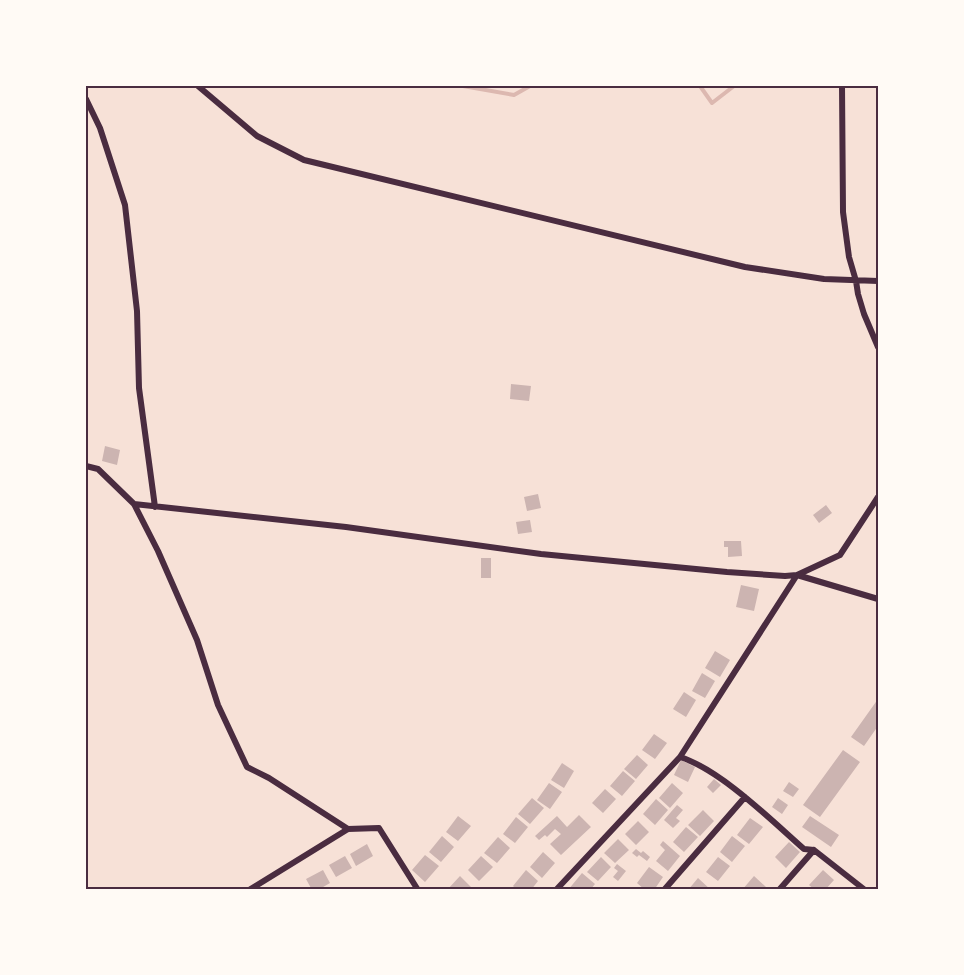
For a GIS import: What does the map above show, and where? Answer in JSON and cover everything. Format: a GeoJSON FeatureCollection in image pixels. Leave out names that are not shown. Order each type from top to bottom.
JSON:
{"type":"FeatureCollection","features":[{"type":"Feature","properties":{"kind":"street"},"geometry":{"type":"LineString","coordinates":[[198,86],[258,136],[304,160],[745,267],[795,276],[879,281]]}},
{"type":"Feature","properties":{"kind":"street"},"geometry":{"type":"LineString","coordinates":[[842,86],[843,213],[849,257],[864,314],[879,347]]}},
{"type":"Feature","properties":{"kind":"street"},"geometry":{"type":"LineString","coordinates":[[86,99],[100,128],[126,206],[137,311],[138,388],[154,507]]}},
{"type":"Feature","properties":{"kind":"street"},"geometry":{"type":"LineString","coordinates":[[86,466],[98,469],[134,504],[158,551],[197,640],[218,705],[247,767],[269,778],[348,829]]}},
{"type":"Feature","properties":{"kind":"street"},"geometry":{"type":"LineString","coordinates":[[556,890],[680,757],[797,575],[840,555],[879,497]]}},
{"type":"Feature","properties":{"kind":"street"},"geometry":{"type":"LineString","coordinates":[[134,504],[346,527],[575,558],[727,572],[797,575],[879,599]]}},
{"type":"Feature","properties":{"kind":"street"},"geometry":{"type":"LineString","coordinates":[[680,757],[697,763],[745,797],[804,849],[814,850],[865,890]]}},
{"type":"Feature","properties":{"kind":"street"},"geometry":{"type":"LineString","coordinates":[[664,890],[745,797]]}},
{"type":"Feature","properties":{"kind":"street"},"geometry":{"type":"LineString","coordinates":[[249,890],[348,829],[379,828],[415,888]]}},
{"type":"Feature","properties":{"kind":"street"},"geometry":{"type":"LineString","coordinates":[[779,890],[814,850]]}},
{"type":"Feature","properties":{"kind":"building"},"geometry":{"type":"Polygon","coordinates":[[[511,384],[531,386],[529,401],[510,399],[511,384]]]}},
{"type":"Feature","properties":{"kind":"building"},"geometry":{"type":"Polygon","coordinates":[[[105,446],[120,450],[117,465],[102,461],[105,446]]]}},
{"type":"Feature","properties":{"kind":"building"},"geometry":{"type":"Polygon","coordinates":[[[538,494],[541,508],[527,511],[524,497],[538,494]]]}},
{"type":"Feature","properties":{"kind":"building"},"geometry":{"type":"Polygon","coordinates":[[[826,505],[832,513],[819,523],[813,515],[826,505]]]}},
{"type":"Feature","properties":{"kind":"building"},"geometry":{"type":"Polygon","coordinates":[[[530,520],[532,532],[518,534],[516,522],[530,520]]]}},
{"type":"Feature","properties":{"kind":"building"},"geometry":{"type":"Polygon","coordinates":[[[724,541],[741,541],[742,556],[728,557],[728,547],[724,547],[724,541]]]}},
{"type":"Feature","properties":{"kind":"building"},"geometry":{"type":"Polygon","coordinates":[[[481,558],[491,558],[491,578],[481,578],[481,558]]]}},
{"type":"Feature","properties":{"kind":"building"},"geometry":{"type":"Polygon","coordinates":[[[741,585],[759,589],[754,611],[736,607],[741,585]]]}},
{"type":"Feature","properties":{"kind":"building"},"geometry":{"type":"Polygon","coordinates":[[[715,651],[730,660],[720,677],[705,668],[715,651]]]}},
{"type":"Feature","properties":{"kind":"building"},"geometry":{"type":"Polygon","coordinates":[[[702,673],[715,681],[705,698],[692,691],[702,673]]]}},
{"type":"Feature","properties":{"kind":"building"},"geometry":{"type":"Polygon","coordinates":[[[684,692],[696,700],[686,717],[673,709],[684,692]]]}},
{"type":"Feature","properties":{"kind":"building"},"geometry":{"type":"Polygon","coordinates":[[[878,699],[878,726],[864,746],[851,737],[878,699]]]}},
{"type":"Feature","properties":{"kind":"building"},"geometry":{"type":"Polygon","coordinates":[[[654,734],[667,743],[655,759],[642,750],[654,734]]]}},
{"type":"Feature","properties":{"kind":"building"},"geometry":{"type":"Polygon","coordinates":[[[843,750],[860,762],[820,817],[803,805],[843,750]]]}},
{"type":"Feature","properties":{"kind":"building"},"geometry":{"type":"Polygon","coordinates":[[[637,755],[648,765],[636,779],[624,769],[637,755]]]}},
{"type":"Feature","properties":{"kind":"building"},"geometry":{"type":"Polygon","coordinates":[[[681,760],[695,767],[688,782],[674,775],[681,760]]]}},
{"type":"Feature","properties":{"kind":"building"},"geometry":{"type":"Polygon","coordinates":[[[562,763],[574,771],[564,788],[551,780],[562,763]]]}},
{"type":"Feature","properties":{"kind":"building"},"geometry":{"type":"Polygon","coordinates":[[[623,771],[635,781],[622,796],[610,786],[623,771]]]}},
{"type":"Feature","properties":{"kind":"building"},"geometry":{"type":"Polygon","coordinates":[[[714,779],[721,785],[713,793],[707,787],[714,779]]]}},
{"type":"Feature","properties":{"kind":"building"},"geometry":{"type":"Polygon","coordinates":[[[789,782],[799,789],[793,797],[783,791],[789,782]]]}},
{"type":"Feature","properties":{"kind":"building"},"geometry":{"type":"Polygon","coordinates":[[[549,783],[562,792],[550,809],[537,800],[549,783]]]}},
{"type":"Feature","properties":{"kind":"building"},"geometry":{"type":"Polygon","coordinates":[[[672,783],[683,793],[670,808],[659,798],[672,783]]]}},
{"type":"Feature","properties":{"kind":"building"},"geometry":{"type":"Polygon","coordinates":[[[605,789],[616,799],[603,813],[592,803],[605,789]]]}},
{"type":"Feature","properties":{"kind":"building"},"geometry":{"type":"Polygon","coordinates":[[[532,798],[544,808],[530,824],[518,814],[532,798]]]}},
{"type":"Feature","properties":{"kind":"building"},"geometry":{"type":"Polygon","coordinates":[[[778,798],[788,805],[782,814],[772,807],[778,798]]]}},
{"type":"Feature","properties":{"kind":"building"},"geometry":{"type":"Polygon","coordinates":[[[656,799],[668,810],[655,825],[643,814],[656,799]]]}},
{"type":"Feature","properties":{"kind":"building"},"geometry":{"type":"Polygon","coordinates":[[[677,805],[683,810],[676,818],[680,821],[673,828],[664,820],[677,805]]]}},
{"type":"Feature","properties":{"kind":"building"},"geometry":{"type":"Polygon","coordinates":[[[703,810],[714,821],[700,836],[688,825],[703,810]]]}},
{"type":"Feature","properties":{"kind":"building"},"geometry":{"type":"Polygon","coordinates":[[[579,815],[591,827],[561,855],[550,844],[561,834],[555,829],[547,837],[545,835],[539,840],[535,836],[557,816],[567,827],[579,815]]]}},
{"type":"Feature","properties":{"kind":"building"},"geometry":{"type":"Polygon","coordinates":[[[458,816],[471,826],[458,841],[446,832],[458,816]]]}},
{"type":"Feature","properties":{"kind":"building"},"geometry":{"type":"Polygon","coordinates":[[[810,816],[839,835],[831,847],[802,827],[810,816]]]}},
{"type":"Feature","properties":{"kind":"building"},"geometry":{"type":"Polygon","coordinates":[[[516,817],[528,827],[515,843],[503,834],[516,817]]]}},
{"type":"Feature","properties":{"kind":"building"},"geometry":{"type":"Polygon","coordinates":[[[750,818],[763,827],[749,844],[737,835],[750,818]]]}},
{"type":"Feature","properties":{"kind":"building"},"geometry":{"type":"Polygon","coordinates":[[[638,821],[649,832],[636,845],[625,834],[638,821]]]}},
{"type":"Feature","properties":{"kind":"building"},"geometry":{"type":"Polygon","coordinates":[[[686,827],[698,837],[684,852],[673,842],[686,827]]]}},
{"type":"Feature","properties":{"kind":"building"},"geometry":{"type":"Polygon","coordinates":[[[442,836],[454,847],[441,862],[429,852],[442,836]]]}},
{"type":"Feature","properties":{"kind":"building"},"geometry":{"type":"Polygon","coordinates":[[[732,836],[745,846],[732,862],[720,852],[732,836]]]}},
{"type":"Feature","properties":{"kind":"building"},"geometry":{"type":"Polygon","coordinates":[[[498,837],[510,848],[497,863],[484,853],[498,837]]]}},
{"type":"Feature","properties":{"kind":"building"},"geometry":{"type":"Polygon","coordinates":[[[618,839],[629,850],[615,863],[604,853],[618,839]]]}},
{"type":"Feature","properties":{"kind":"building"},"geometry":{"type":"Polygon","coordinates":[[[663,841],[680,856],[668,871],[656,861],[665,850],[660,845],[663,841]]]}},
{"type":"Feature","properties":{"kind":"building"},"geometry":{"type":"Polygon","coordinates":[[[789,842],[800,852],[786,868],[775,857],[789,842]]]}},
{"type":"Feature","properties":{"kind":"building"},"geometry":{"type":"Polygon","coordinates":[[[367,844],[373,856],[356,866],[350,854],[367,844]]]}},
{"type":"Feature","properties":{"kind":"building"},"geometry":{"type":"Polygon","coordinates":[[[636,849],[650,857],[647,861],[632,853],[636,849]]]}},
{"type":"Feature","properties":{"kind":"building"},"geometry":{"type":"Polygon","coordinates":[[[543,852],[555,863],[542,878],[530,867],[543,852]]]}},
{"type":"Feature","properties":{"kind":"building"},"geometry":{"type":"Polygon","coordinates":[[[425,855],[439,866],[425,882],[412,870],[425,855]]]}},
{"type":"Feature","properties":{"kind":"building"},"geometry":{"type":"Polygon","coordinates":[[[345,856],[352,868],[336,877],[329,865],[345,856]]]}},
{"type":"Feature","properties":{"kind":"building"},"geometry":{"type":"Polygon","coordinates":[[[481,856],[493,867],[479,881],[468,870],[481,856]]]}},
{"type":"Feature","properties":{"kind":"building"},"geometry":{"type":"Polygon","coordinates":[[[601,857],[611,867],[598,881],[587,872],[601,857]]]}},
{"type":"Feature","properties":{"kind":"building"},"geometry":{"type":"Polygon","coordinates":[[[718,857],[730,866],[718,881],[706,872],[718,857]]]}},
{"type":"Feature","properties":{"kind":"building"},"geometry":{"type":"Polygon","coordinates":[[[617,864],[626,871],[618,881],[613,877],[618,871],[614,868],[617,864]]]}},
{"type":"Feature","properties":{"kind":"building"},"geometry":{"type":"Polygon","coordinates":[[[649,867],[663,877],[654,890],[645,890],[637,883],[649,867]]]}},
{"type":"Feature","properties":{"kind":"building"},"geometry":{"type":"Polygon","coordinates":[[[323,870],[330,883],[318,890],[312,890],[306,879],[323,870]]]}},
{"type":"Feature","properties":{"kind":"building"},"geometry":{"type":"Polygon","coordinates":[[[526,870],[538,881],[531,890],[517,890],[513,886],[526,870]]]}},
{"type":"Feature","properties":{"kind":"building"},"geometry":{"type":"Polygon","coordinates":[[[823,870],[834,880],[825,890],[815,890],[809,885],[823,870]]]}},
{"type":"Feature","properties":{"kind":"building"},"geometry":{"type":"Polygon","coordinates":[[[582,873],[595,884],[590,890],[568,890],[582,873]]]}},
{"type":"Feature","properties":{"kind":"building"},"geometry":{"type":"Polygon","coordinates":[[[460,876],[472,888],[471,890],[447,890],[460,876]]]}},
{"type":"Feature","properties":{"kind":"building"},"geometry":{"type":"Polygon","coordinates":[[[754,876],[766,887],[764,890],[742,890],[754,876]]]}},
{"type":"Feature","properties":{"kind":"building"},"geometry":{"type":"Polygon","coordinates":[[[698,878],[711,890],[688,890],[698,878]]]}},
{"type":"Feature","properties":{"kind":"waterway"},"geometry":{"type":"LineString","coordinates":[[463,86],[514,95],[530,86]]}},
{"type":"Feature","properties":{"kind":"waterway"},"geometry":{"type":"LineString","coordinates":[[700,86],[712,103],[734,86]]}}]}
